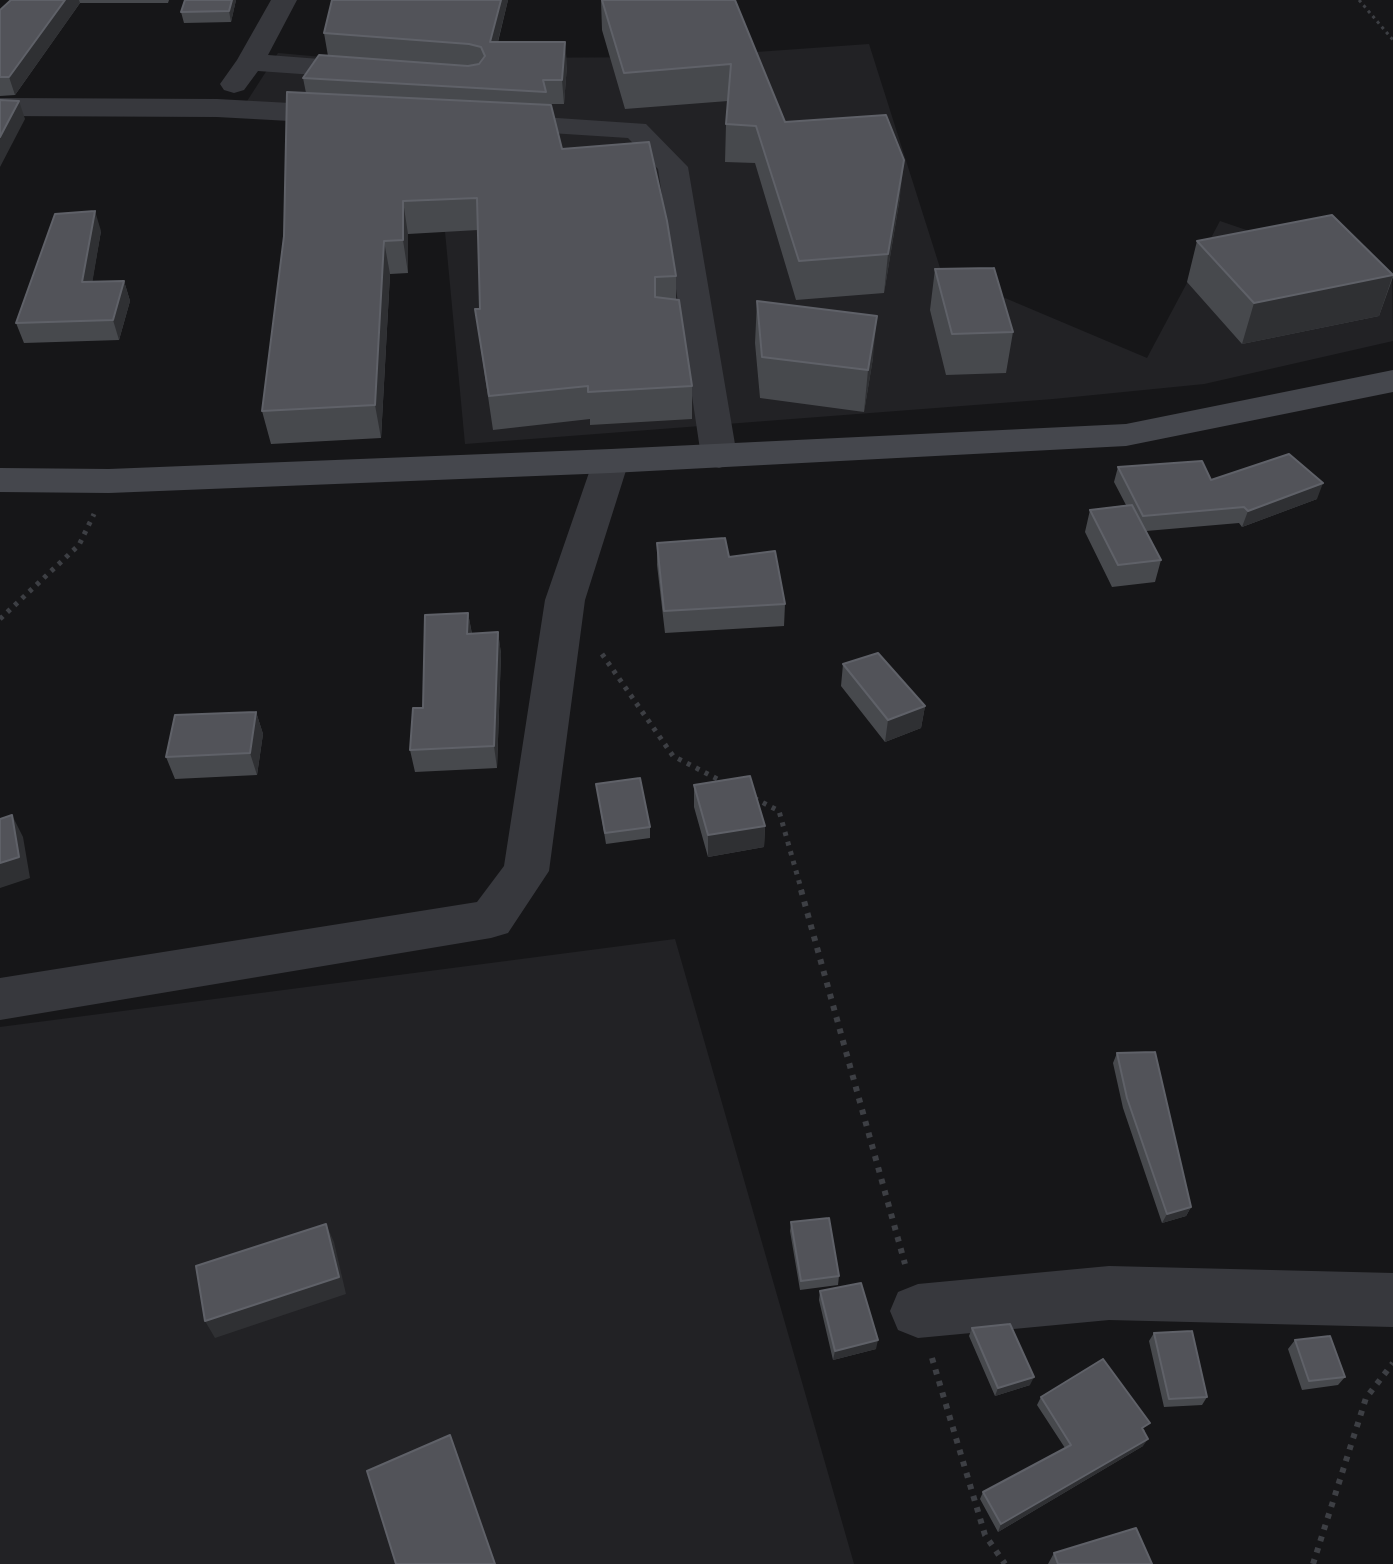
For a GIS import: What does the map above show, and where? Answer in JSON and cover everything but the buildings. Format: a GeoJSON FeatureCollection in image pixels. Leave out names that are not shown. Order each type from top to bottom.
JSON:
{"type":"FeatureCollection","features":[{"type":"Feature","properties":{"kind":"street"},"geometry":{"type":"LineString","coordinates":[[217,108],[250,62],[284,0]]}},
{"type":"Feature","properties":{"kind":"street"},"geometry":{"type":"LineString","coordinates":[[250,62],[392,72]]}},
{"type":"Feature","properties":{"kind":"street"},"geometry":{"type":"LineString","coordinates":[[0,107],[217,108],[372,116]]}},
{"type":"Feature","properties":{"kind":"street"},"geometry":{"type":"LineString","coordinates":[[465,121],[636,130],[673,167],[719,456]]}},
{"type":"Feature","properties":{"kind":"street"},"geometry":{"type":"LineString","coordinates":[[0,480],[109,481],[611,461],[1126,435],[1393,381]]}},
{"type":"Feature","properties":{"kind":"street"},"geometry":{"type":"LineString","coordinates":[[0,999],[491,919],[526,871],[565,600],[611,461]]}},
{"type":"Feature","properties":{"kind":"street"},"geometry":{"type":"LineString","coordinates":[[918,1311],[1109,1293],[1393,1300]]}},
{"type":"Feature","properties":{"kind":"path"},"geometry":{"type":"LineString","coordinates":[[1359,0],[1393,40]]}},
{"type":"Feature","properties":{"kind":"path"},"geometry":{"type":"LineString","coordinates":[[0,619],[79,545],[109,481]]}},
{"type":"Feature","properties":{"kind":"path"},"geometry":{"type":"LineString","coordinates":[[565,600],[673,756],[739,790]]}},
{"type":"Feature","properties":{"kind":"path"},"geometry":{"type":"LineString","coordinates":[[752,797],[779,811],[918,1311],[985,1535],[1005,1564]]}},
{"type":"Feature","properties":{"kind":"path"},"geometry":{"type":"LineString","coordinates":[[1313,1564],[1366,1398],[1393,1363]]}},
{"type":"Feature","properties":{"kind":"shaded area"},"geometry":{"type":"Polygon","coordinates":[[[869,44],[941,271],[1147,358],[1220,221],[1392,280],[1393,341],[1204,384],[1053,399],[465,444],[435,125],[242,109],[278,53],[490,72],[493,58],[686,57],[869,44]]]}},
{"type":"Feature","properties":{"kind":"shaded area"},"geometry":{"type":"Polygon","coordinates":[[[675,939],[854,1564],[0,1564],[0,1027],[675,939]]]}}]}
